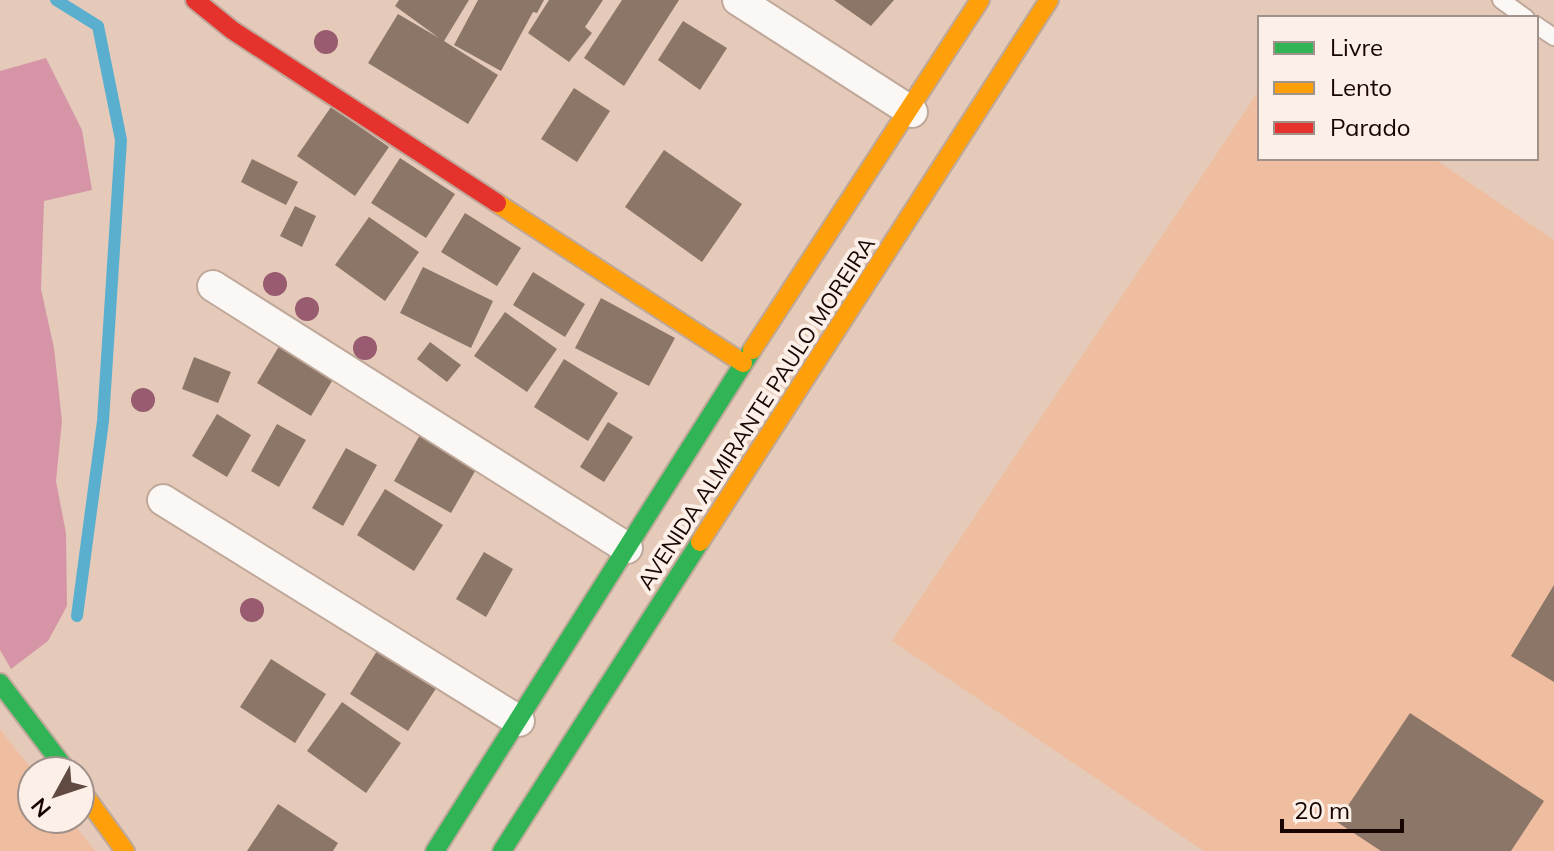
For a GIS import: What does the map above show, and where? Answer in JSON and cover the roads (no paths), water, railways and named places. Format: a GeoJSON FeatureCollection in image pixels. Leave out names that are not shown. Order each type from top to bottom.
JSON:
{"type":"FeatureCollection","features":[{"type":"Feature","properties":{"kind":"main road"},"geometry":{"type":"LineString","coordinates":[[195,0],[232,30],[743,363]]}},
{"type":"Feature","properties":{"kind":"main road","name":"AVENIDA ALMIRANTE PAULO MOREIRA"},"geometry":{"type":"LineString","coordinates":[[435,851],[743,363],[912,112],[980,0]]}},
{"type":"Feature","properties":{"kind":"main road","name":"AVENIDA ALMIRANTE PAULO MOREIRA"},"geometry":{"type":"LineString","coordinates":[[502,851],[1049,0]]}},
{"type":"Feature","properties":{"kind":"main road"},"geometry":{"type":"LineString","coordinates":[[0,683],[55,755]]}},
{"type":"Feature","properties":{"kind":"main road"},"geometry":{"type":"LineString","coordinates":[[96,811],[125,851]]}},
{"type":"Feature","properties":{"kind":"street"},"geometry":{"type":"LineString","coordinates":[[738,0],[912,112]]}},
{"type":"Feature","properties":{"kind":"street"},"geometry":{"type":"LineString","coordinates":[[213,286],[627,548]]}},
{"type":"Feature","properties":{"kind":"street"},"geometry":{"type":"LineString","coordinates":[[163,500],[519,721]]}},
{"type":"Feature","properties":{"kind":"lane"},"geometry":{"type":"LineString","coordinates":[[1501,0],[1523,16]]}},
{"type":"Feature","properties":{"kind":"waterway"},"geometry":{"type":"LineString","coordinates":[[56,0],[98,26],[121,140],[103,421],[77,616]]}}]}
